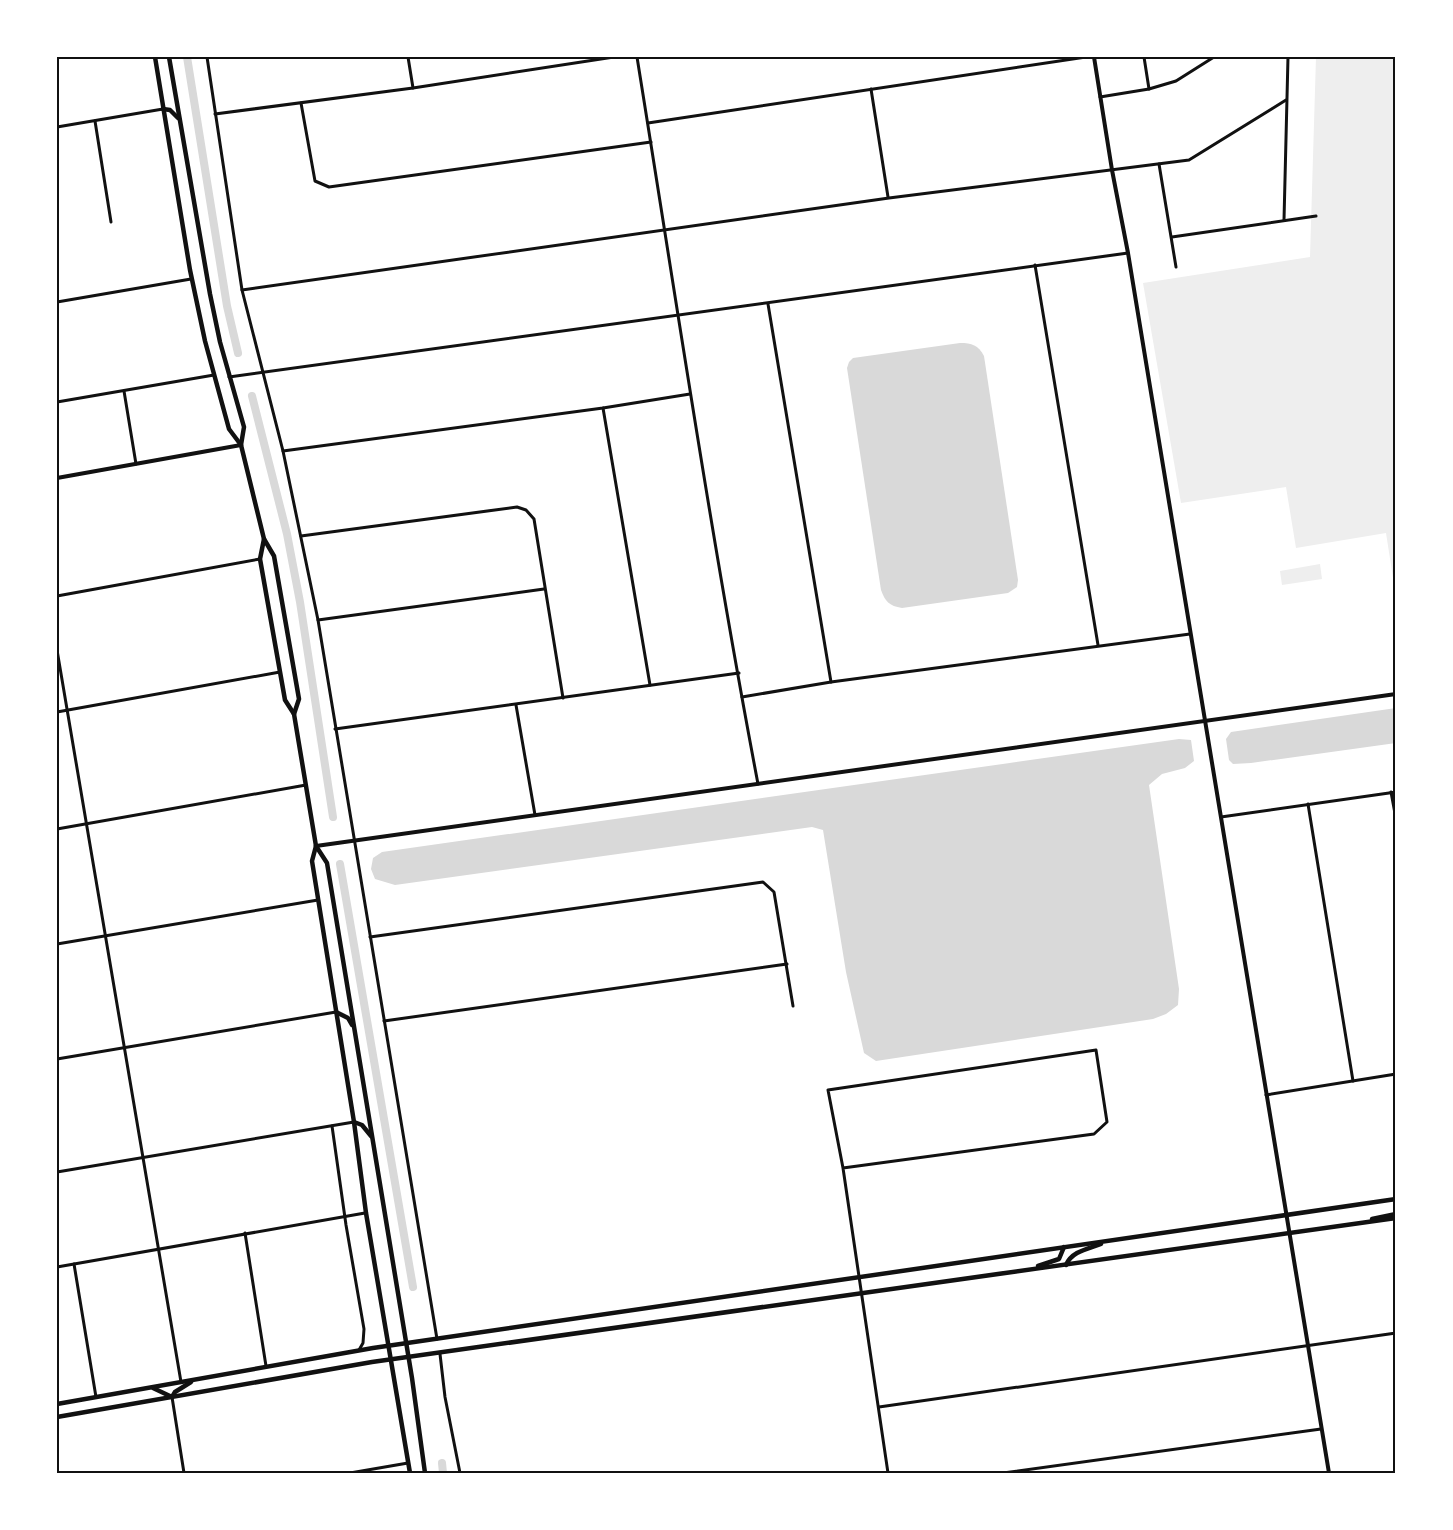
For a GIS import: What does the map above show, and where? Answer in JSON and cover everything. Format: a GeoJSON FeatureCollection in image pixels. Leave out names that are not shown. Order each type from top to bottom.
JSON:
{"type":"FeatureCollection","features":[{"type":"Feature","properties":{"kind":"main road"},"geometry":{"type":"LineString","coordinates":[[155,57],[191,279],[230,432],[242,445]]}},
{"type":"Feature","properties":{"kind":"main road"},"geometry":{"type":"LineString","coordinates":[[169,57],[204,267],[229,377],[244,427],[242,445],[264,539],[274,556],[279,579],[299,699],[294,714]]}},
{"type":"Feature","properties":{"kind":"main road"},"geometry":{"type":"LineString","coordinates":[[163,109],[174,112],[180,120]]}},
{"type":"Feature","properties":{"kind":"main road"},"geometry":{"type":"LineString","coordinates":[[264,539],[261,559],[285,700],[294,714],[316,846],[312,861],[354,1122],[366,1213],[410,1473]]}},
{"type":"Feature","properties":{"kind":"main road"},"geometry":{"type":"LineString","coordinates":[[316,846],[326,859],[409,1358],[424,1473]]}},
{"type":"Feature","properties":{"kind":"main road"},"geometry":{"type":"LineString","coordinates":[[336,1012],[348,1018],[354,1028]]}},
{"type":"Feature","properties":{"kind":"main road"},"geometry":{"type":"LineString","coordinates":[[354,1122],[367,1130],[373,1138]]}},
{"type":"Feature","properties":{"kind":"main road"},"geometry":{"type":"LineString","coordinates":[[57,1404],[359,1350],[1396,1199]]}},
{"type":"Feature","properties":{"kind":"main road"},"geometry":{"type":"LineString","coordinates":[[57,1417],[390,1360],[1364,1223],[1377,1217],[1396,1216]]}},
{"type":"Feature","properties":{"kind":"main road"},"geometry":{"type":"LineString","coordinates":[[1066,1265],[1068,1260],[1079,1252],[1112,1240]]}},
{"type":"Feature","properties":{"kind":"main road"},"geometry":{"type":"LineString","coordinates":[[1018,1272],[1056,1261],[1061,1256],[1064,1247]]}},
{"type":"Feature","properties":{"kind":"main road"},"geometry":{"type":"LineString","coordinates":[[172,1397],[181,1388],[197,1380]]}},
{"type":"Feature","properties":{"kind":"main road"},"geometry":{"type":"LineString","coordinates":[[151,1388],[159,1389],[172,1397]]}},
{"type":"Feature","properties":{"kind":"street"},"geometry":{"type":"LineString","coordinates":[[207,57],[242,290],[283,451],[318,620],[437,1339]]}},
{"type":"Feature","properties":{"kind":"street"},"geometry":{"type":"LineString","coordinates":[[408,57],[413,88]]}},
{"type":"Feature","properties":{"kind":"street"},"geometry":{"type":"LineString","coordinates":[[215,114],[413,88],[614,57]]}},
{"type":"Feature","properties":{"kind":"street"},"geometry":{"type":"LineString","coordinates":[[637,57],[680,316],[690,394],[758,784]]}},
{"type":"Feature","properties":{"kind":"street"},"geometry":{"type":"LineString","coordinates":[[648,123],[1086,57]]}},
{"type":"Feature","properties":{"kind":"street"},"geometry":{"type":"LineString","coordinates":[[1094,57],[1329,1473]]}},
{"type":"Feature","properties":{"kind":"street"},"geometry":{"type":"LineString","coordinates":[[1144,57],[1149,89]]}},
{"type":"Feature","properties":{"kind":"street"},"geometry":{"type":"LineString","coordinates":[[1100,97],[1149,89],[1176,81],[1214,57]]}},
{"type":"Feature","properties":{"kind":"street"},"geometry":{"type":"LineString","coordinates":[[1284,220],[1288,57]]}},
{"type":"Feature","properties":{"kind":"street"},"geometry":{"type":"LineString","coordinates":[[871,89],[889,198]]}},
{"type":"Feature","properties":{"kind":"street"},"geometry":{"type":"LineString","coordinates":[[242,290],[889,198],[1189,160],[1287,100]]}},
{"type":"Feature","properties":{"kind":"street"},"geometry":{"type":"LineString","coordinates":[[301,103],[315,180],[329,187],[651,142]]}},
{"type":"Feature","properties":{"kind":"street"},"geometry":{"type":"LineString","coordinates":[[57,127],[163,109]]}},
{"type":"Feature","properties":{"kind":"street"},"geometry":{"type":"LineString","coordinates":[[95,121],[111,222]]}},
{"type":"Feature","properties":{"kind":"street"},"geometry":{"type":"LineString","coordinates":[[1159,164],[1176,267]]}},
{"type":"Feature","properties":{"kind":"street"},"geometry":{"type":"LineString","coordinates":[[1172,237],[1316,216]]}},
{"type":"Feature","properties":{"kind":"street"},"geometry":{"type":"LineString","coordinates":[[229,377],[1128,253]]}},
{"type":"Feature","properties":{"kind":"street"},"geometry":{"type":"LineString","coordinates":[[1035,265],[1098,645]]}},
{"type":"Feature","properties":{"kind":"street"},"geometry":{"type":"LineString","coordinates":[[57,302],[191,279]]}},
{"type":"Feature","properties":{"kind":"street"},"geometry":{"type":"LineString","coordinates":[[768,304],[831,682]]}},
{"type":"Feature","properties":{"kind":"street"},"geometry":{"type":"LineString","coordinates":[[57,402],[214,375]]}},
{"type":"Feature","properties":{"kind":"street"},"geometry":{"type":"LineString","coordinates":[[124,391],[136,464]]}},
{"type":"Feature","properties":{"kind":"street"},"geometry":{"type":"LineString","coordinates":[[283,451],[690,394]]}},
{"type":"Feature","properties":{"kind":"street"},"geometry":{"type":"LineString","coordinates":[[603,408],[650,685]]}},
{"type":"Feature","properties":{"kind":"street"},"geometry":{"type":"LineString","coordinates":[[57,478],[242,445]]}},
{"type":"Feature","properties":{"kind":"street"},"geometry":{"type":"LineString","coordinates":[[300,537],[516,507],[526,510],[534,519],[563,698]]}},
{"type":"Feature","properties":{"kind":"street"},"geometry":{"type":"LineString","coordinates":[[57,596],[261,559]]}},
{"type":"Feature","properties":{"kind":"street"},"geometry":{"type":"LineString","coordinates":[[318,620],[544,589]]}},
{"type":"Feature","properties":{"kind":"street"},"geometry":{"type":"LineString","coordinates":[[742,697],[831,682],[1190,634]]}},
{"type":"Feature","properties":{"kind":"street"},"geometry":{"type":"LineString","coordinates":[[57,650],[181,1382]]}},
{"type":"Feature","properties":{"kind":"street"},"geometry":{"type":"LineString","coordinates":[[57,712],[280,672]]}},
{"type":"Feature","properties":{"kind":"street"},"geometry":{"type":"LineString","coordinates":[[335,729],[739,673]]}},
{"type":"Feature","properties":{"kind":"street"},"geometry":{"type":"LineString","coordinates":[[316,846],[1396,694]]}},
{"type":"Feature","properties":{"kind":"street"},"geometry":{"type":"LineString","coordinates":[[516,705],[535,815]]}},
{"type":"Feature","properties":{"kind":"street"},"geometry":{"type":"LineString","coordinates":[[57,829],[306,785]]}},
{"type":"Feature","properties":{"kind":"street"},"geometry":{"type":"LineString","coordinates":[[1220,818],[1394,792],[1396,819]]}},
{"type":"Feature","properties":{"kind":"street"},"geometry":{"type":"LineString","coordinates":[[1308,804],[1353,1081]]}},
{"type":"Feature","properties":{"kind":"street"},"geometry":{"type":"LineString","coordinates":[[370,937],[763,882],[774,892],[793,1006]]}},
{"type":"Feature","properties":{"kind":"street"},"geometry":{"type":"LineString","coordinates":[[57,944],[318,900]]}},
{"type":"Feature","properties":{"kind":"street"},"geometry":{"type":"LineString","coordinates":[[384,1021],[787,964]]}},
{"type":"Feature","properties":{"kind":"street"},"geometry":{"type":"LineString","coordinates":[[57,1059],[336,1012]]}},
{"type":"Feature","properties":{"kind":"street"},"geometry":{"type":"LineString","coordinates":[[843,1168],[1094,1134],[1107,1122],[1096,1050],[828,1090],[843,1168],[888,1473]]}},
{"type":"Feature","properties":{"kind":"street"},"geometry":{"type":"LineString","coordinates":[[1266,1095],[1396,1074]]}},
{"type":"Feature","properties":{"kind":"street"},"geometry":{"type":"LineString","coordinates":[[57,1172],[354,1122]]}},
{"type":"Feature","properties":{"kind":"street"},"geometry":{"type":"LineString","coordinates":[[332,1126],[364,1329],[363,1343],[359,1350]]}},
{"type":"Feature","properties":{"kind":"street"},"geometry":{"type":"LineString","coordinates":[[57,1268],[159,1248],[366,1213]]}},
{"type":"Feature","properties":{"kind":"street"},"geometry":{"type":"LineString","coordinates":[[245,1233],[266,1366]]}},
{"type":"Feature","properties":{"kind":"street"},"geometry":{"type":"LineString","coordinates":[[74,1264],[96,1397]]}},
{"type":"Feature","properties":{"kind":"street"},"geometry":{"type":"LineString","coordinates":[[879,1407],[1396,1333]]}},
{"type":"Feature","properties":{"kind":"street"},"geometry":{"type":"LineString","coordinates":[[440,1354],[460,1473]]}},
{"type":"Feature","properties":{"kind":"street"},"geometry":{"type":"LineString","coordinates":[[172,1397],[184,1473]]}},
{"type":"Feature","properties":{"kind":"street"},"geometry":{"type":"LineString","coordinates":[[1003,1473],[1321,1429]]}},
{"type":"Feature","properties":{"kind":"street"},"geometry":{"type":"LineString","coordinates":[[351,1473],[408,1463]]}},
{"type":"Feature","properties":{"kind":"shaded area"},"geometry":{"type":"Polygon","coordinates":[[[1316,57],[1396,57],[1396,597],[1386,533],[1296,548],[1286,487],[1181,503],[1143,283],[1310,257],[1316,57]]]}},
{"type":"Feature","properties":{"kind":"shaded area"},"geometry":{"type":"Polygon","coordinates":[[[960,343],[974,345],[984,356],[1018,580],[1017,587],[1008,593],[902,608],[888,602],[881,590],[847,368],[853,358],[960,343]]]}},
{"type":"Feature","properties":{"kind":"shaded area"},"geometry":{"type":"Polygon","coordinates":[[[1320,564],[1322,579],[1282,585],[1280,571],[1320,564]]]}},
{"type":"Feature","properties":{"kind":"shaded area"},"geometry":{"type":"Polygon","coordinates":[[[1396,708],[1396,743],[1251,763],[1233,764],[1229,760],[1226,739],[1231,732],[1396,708]]]}},
{"type":"Feature","properties":{"kind":"shaded area"},"geometry":{"type":"Polygon","coordinates":[[[1179,739],[1191,740],[1194,761],[1185,768],[1162,774],[1149,785],[1179,989],[1178,1005],[1166,1014],[1153,1019],[876,1061],[864,1053],[846,972],[823,830],[812,827],[395,885],[375,879],[371,869],[373,858],[382,852],[1179,739]]]}},
{"type":"Feature","properties":{"kind":"waterway"},"geometry":{"type":"LineString","coordinates":[[187,57],[227,306],[238,353]]}},
{"type":"Feature","properties":{"kind":"waterway"},"geometry":{"type":"LineString","coordinates":[[252,396],[287,534],[300,602],[333,817]]}},
{"type":"Feature","properties":{"kind":"waterway"},"geometry":{"type":"LineString","coordinates":[[340,864],[413,1287]]}},
{"type":"Feature","properties":{"kind":"waterway"},"geometry":{"type":"LineString","coordinates":[[442,1463],[443,1473]]}}]}
